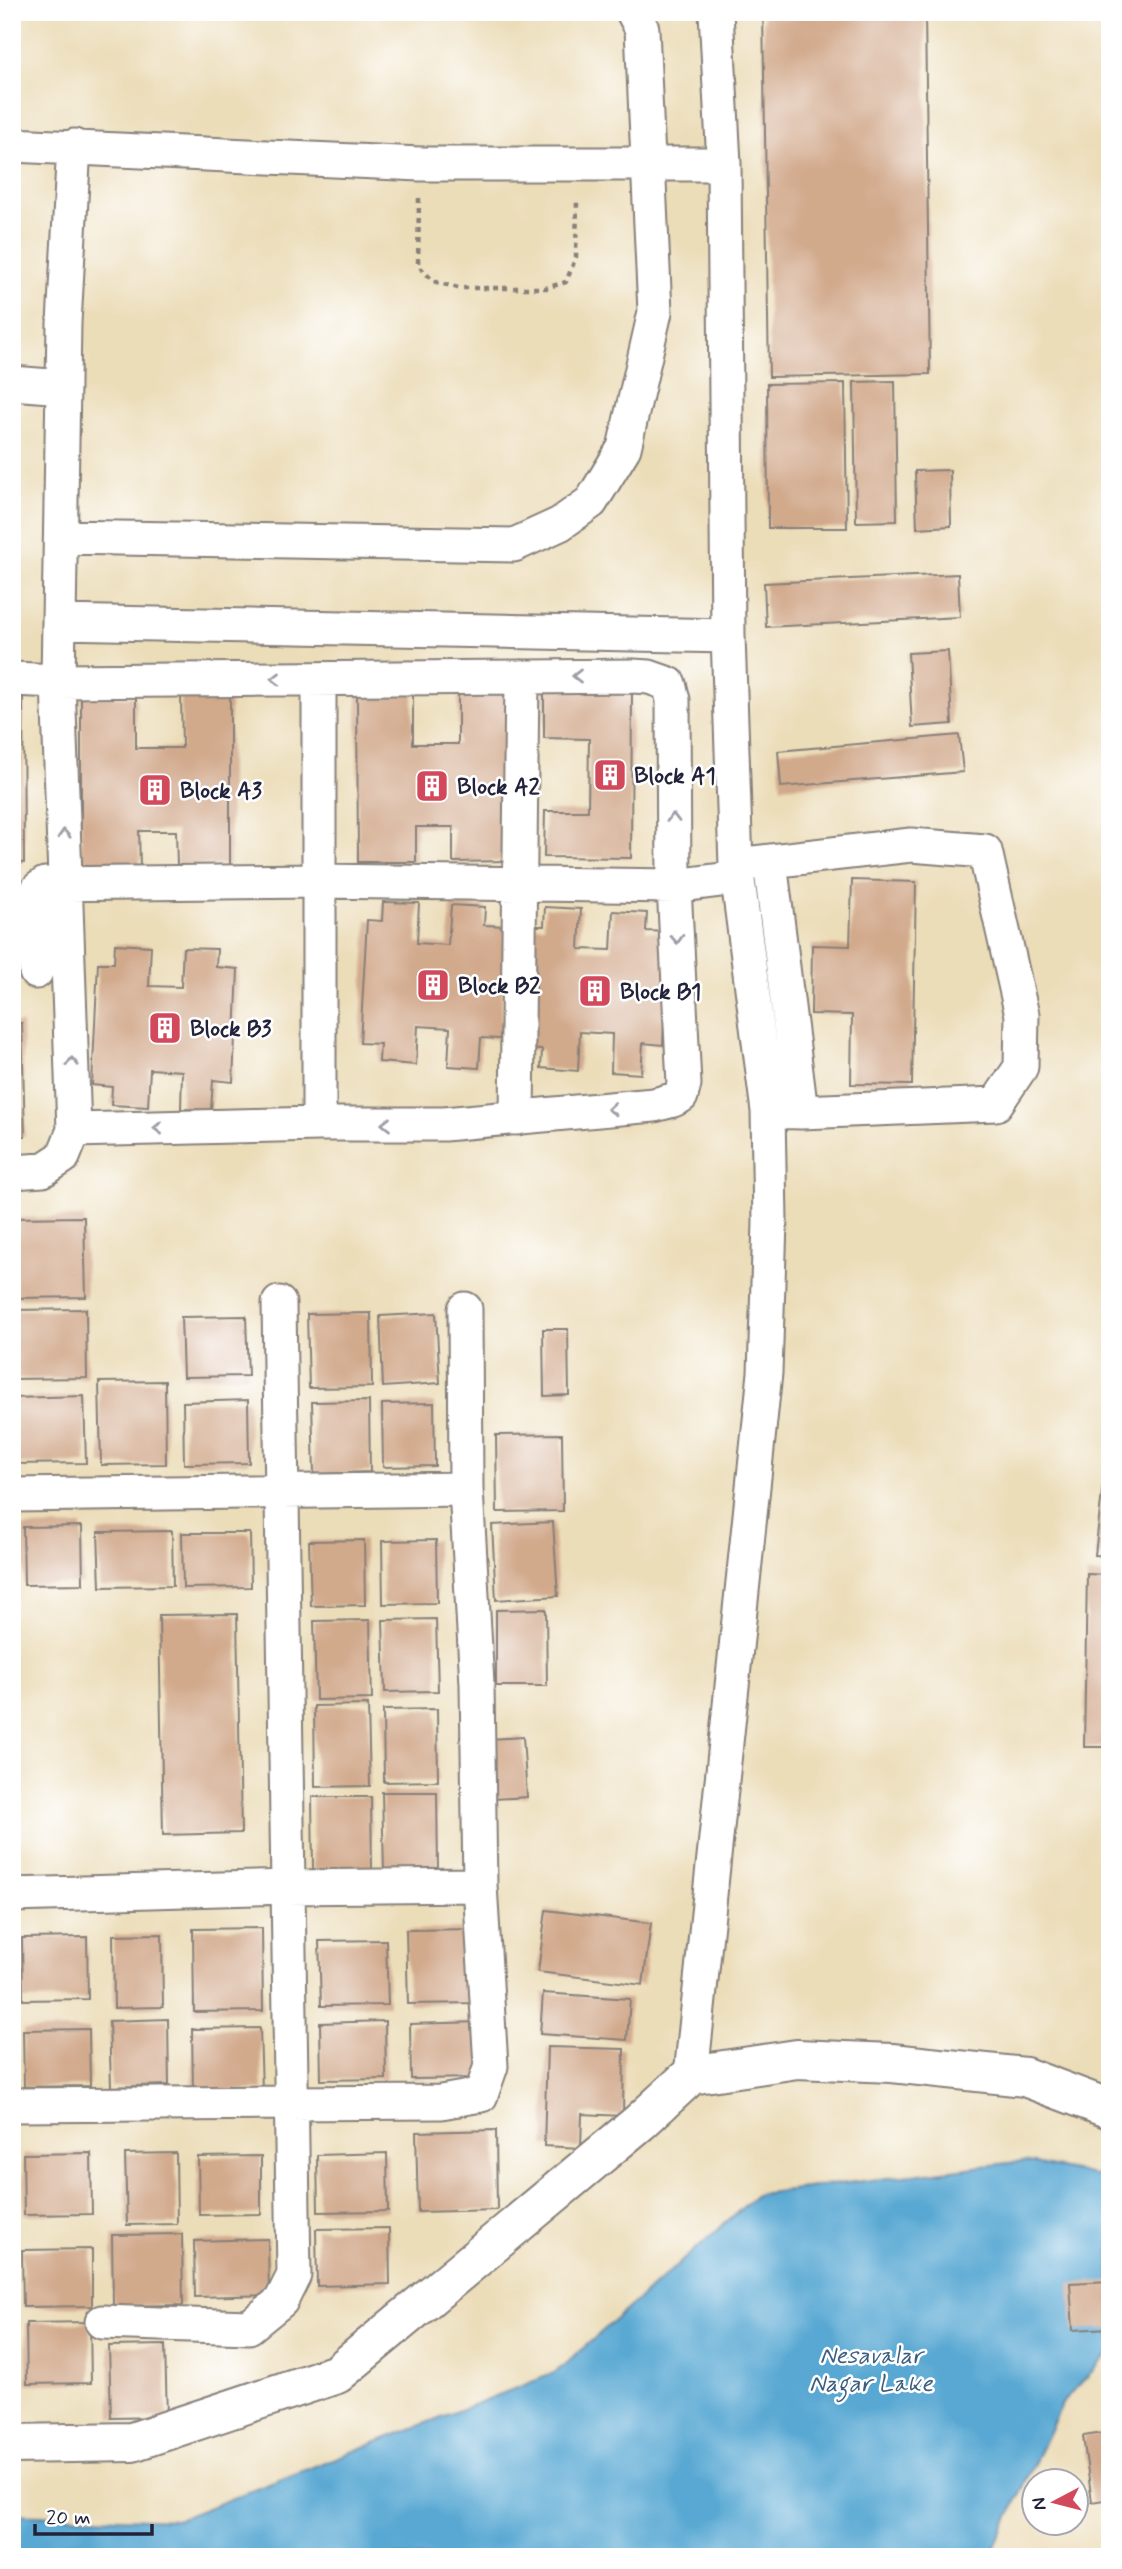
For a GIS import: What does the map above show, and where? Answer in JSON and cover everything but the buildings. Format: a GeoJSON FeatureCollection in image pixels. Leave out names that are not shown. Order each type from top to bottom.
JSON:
{"type":"FeatureCollection","features":[{"type":"Feature","properties":{"kind":"street"},"geometry":{"type":"LineString","coordinates":[[61,537],[514,545],[560,524],[591,502],[624,447],[655,312],[642,29],[633,12]]}},
{"type":"Feature","properties":{"kind":"street"},"geometry":{"type":"LineString","coordinates":[[691,2075],[765,1373],[770,1222],[768,1111],[736,872],[728,636],[724,164],[716,12]]}},
{"type":"Feature","properties":{"kind":"street"},"geometry":{"type":"LineString","coordinates":[[12,145],[420,164],[724,164]]}},
{"type":"Feature","properties":{"kind":"street"},"geometry":{"type":"LineString","coordinates":[[12,1172],[43,1170],[63,1157],[74,1130],[58,681],[64,323],[74,146]]}},
{"type":"Feature","properties":{"kind":"street"},"geometry":{"type":"LineString","coordinates":[[12,383],[63,387]]}},
{"type":"Feature","properties":{"kind":"street"},"geometry":{"type":"LineString","coordinates":[[60,622],[728,636]]}},
{"type":"Feature","properties":{"kind":"street"},"geometry":{"type":"LineString","coordinates":[[12,679],[58,681],[633,676],[649,677],[669,684],[673,700],[674,886],[683,1063],[681,1096],[654,1105],[444,1124],[74,1130]]}},
{"type":"Feature","properties":{"kind":"street"},"geometry":{"type":"LineString","coordinates":[[531,677],[535,763]]}},
{"type":"Feature","properties":{"kind":"street"},"geometry":{"type":"LineString","coordinates":[[517,1118],[520,883],[531,677]]}},
{"type":"Feature","properties":{"kind":"street"},"geometry":{"type":"LineString","coordinates":[[318,1124],[319,679]]}},
{"type":"Feature","properties":{"kind":"street"},"geometry":{"type":"LineString","coordinates":[[36,972],[35,896],[38,889],[46,884],[319,881],[674,886],[770,862],[911,845],[985,851],[1022,1016],[1021,1067],[996,1104],[768,1111]]}},
{"type":"Feature","properties":{"kind":"street"},"geometry":{"type":"LineString","coordinates":[[770,862],[801,1112]]}},
{"type":"Feature","properties":{"kind":"street"},"geometry":{"type":"LineString","coordinates":[[102,2322],[249,2327],[281,2301],[294,2275],[279,1303]]}},
{"type":"Feature","properties":{"kind":"street"},"geometry":{"type":"LineString","coordinates":[[12,2105],[441,2102],[481,2095],[491,2066],[480,1885],[477,1684],[466,1489],[465,1309]]}},
{"type":"Feature","properties":{"kind":"street"},"geometry":{"type":"LineString","coordinates":[[12,1495],[466,1489]]}},
{"type":"Feature","properties":{"kind":"street"},"geometry":{"type":"LineString","coordinates":[[12,1895],[287,1887],[480,1885]]}},
{"type":"Feature","properties":{"kind":"street"},"geometry":{"type":"LineString","coordinates":[[12,2444],[132,2442],[337,2375],[640,2122],[691,2075],[797,2059],[892,2063],[1025,2077],[1110,2109]]}},
{"type":"Feature","properties":{"kind":"path"},"geometry":{"type":"LineString","coordinates":[[420,164],[418,265],[433,281],[458,288],[546,288],[566,282],[576,257],[578,162]]}},
{"type":"Feature","properties":{"kind":"water","name":"Nesavalar Nagar Lake"},"geometry":{"type":"Polygon","coordinates":[[[1024,2161],[1110,2178],[1110,2352],[1063,2402],[1032,2468],[1020,2468],[1020,2493],[990,2557],[12,2557],[12,2514],[176,2520],[555,2373],[758,2194],[1024,2161]]]}},
{"type":"Feature","properties":{"kind":"place","name":"Block A1"},"geometry":{"type":"Point","coordinates":[610,775]}},
{"type":"Feature","properties":{"kind":"place","name":"Block A2"},"geometry":{"type":"Point","coordinates":[432,786]}},
{"type":"Feature","properties":{"kind":"place","name":"Block A3"},"geometry":{"type":"Point","coordinates":[155,790]}},
{"type":"Feature","properties":{"kind":"place","name":"Block B2"},"geometry":{"type":"Point","coordinates":[433,985]}},
{"type":"Feature","properties":{"kind":"place","name":"Block B1"},"geometry":{"type":"Point","coordinates":[595,991]}},
{"type":"Feature","properties":{"kind":"place","name":"Block B3"},"geometry":{"type":"Point","coordinates":[165,1028]}}]}
